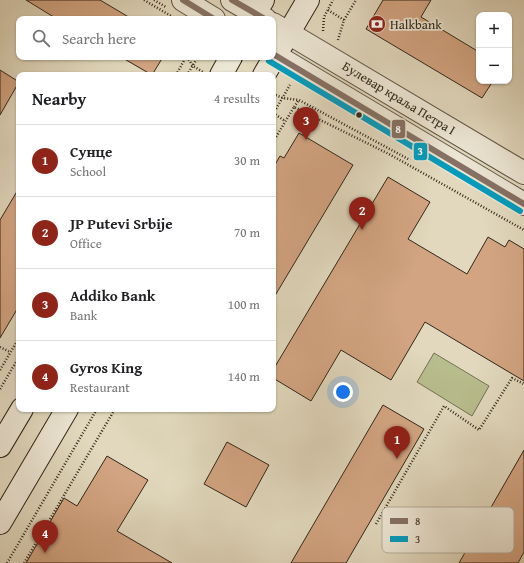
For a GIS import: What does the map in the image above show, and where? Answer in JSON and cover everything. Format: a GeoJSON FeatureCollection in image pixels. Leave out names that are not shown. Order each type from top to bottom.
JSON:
{"type":"FeatureCollection","features":[{"type":"Feature","properties":{"kind":"street"},"geometry":{"type":"LineString","coordinates":[[183,0],[209,16]]}},
{"type":"Feature","properties":{"kind":"street","name":"Булевар краља Петра I"},"geometry":{"type":"LineString","coordinates":[[232,0],[262,16]]}},
{"type":"Feature","properties":{"kind":"street"},"geometry":{"type":"LineString","coordinates":[[271,16],[308,0]]}},
{"type":"Feature","properties":{"kind":"street","name":"Булевар краља Петра I"},"geometry":{"type":"LineString","coordinates":[[276,24],[524,173]]}},
{"type":"Feature","properties":{"kind":"street","name":"Булевар краља Петра I"},"geometry":{"type":"LineString","coordinates":[[276,56],[524,204]]}},
{"type":"Feature","properties":{"kind":"street"},"geometry":{"type":"LineString","coordinates":[[223,72],[229,60]]}},
{"type":"Feature","properties":{"kind":"street"},"geometry":{"type":"LineString","coordinates":[[266,72],[272,60]]}},
{"type":"Feature","properties":{"kind":"street"},"geometry":{"type":"LineString","coordinates":[[0,446],[20,412]]}},
{"type":"Feature","properties":{"kind":"street"},"geometry":{"type":"LineString","coordinates":[[0,523],[65,412]]}},
{"type":"Feature","properties":{"kind":"path"},"geometry":{"type":"LineString","coordinates":[[144,0],[171,16]]}},
{"type":"Feature","properties":{"kind":"path"},"geometry":{"type":"LineString","coordinates":[[322,33],[324,17],[333,0]]}},
{"type":"Feature","properties":{"kind":"path"},"geometry":{"type":"LineString","coordinates":[[328,10],[344,20],[356,0]]}},
{"type":"Feature","properties":{"kind":"path"},"geometry":{"type":"LineString","coordinates":[[178,72],[185,60]]}},
{"type":"Feature","properties":{"kind":"path"},"geometry":{"type":"LineString","coordinates":[[189,60],[193,66],[204,72]]}},
{"type":"Feature","properties":{"kind":"path"},"geometry":{"type":"LineString","coordinates":[[189,72],[196,60]]}},
{"type":"Feature","properties":{"kind":"path"},"geometry":{"type":"LineString","coordinates":[[276,95],[282,98],[299,100],[412,161]]}},
{"type":"Feature","properties":{"kind":"path"},"geometry":{"type":"LineString","coordinates":[[276,109],[282,98]]}},
{"type":"Feature","properties":{"kind":"path"},"geometry":{"type":"LineString","coordinates":[[276,137],[299,100]]}},
{"type":"Feature","properties":{"kind":"path"},"geometry":{"type":"LineString","coordinates":[[294,107],[389,154],[524,230]]}},
{"type":"Feature","properties":{"kind":"path"},"geometry":{"type":"LineString","coordinates":[[276,116],[285,121]]}},
{"type":"Feature","properties":{"kind":"path"},"geometry":{"type":"LineString","coordinates":[[0,370],[16,343]]}},
{"type":"Feature","properties":{"kind":"path"},"geometry":{"type":"LineString","coordinates":[[0,346],[10,352]]}},
{"type":"Feature","properties":{"kind":"path"},"geometry":{"type":"LineString","coordinates":[[0,389],[16,362]]}},
{"type":"Feature","properties":{"kind":"path"},"geometry":{"type":"LineString","coordinates":[[386,507],[444,406],[479,430],[512,378],[524,384]]}},
{"type":"Feature","properties":{"kind":"path"},"geometry":{"type":"LineString","coordinates":[[7,563],[95,412]]}},
{"type":"Feature","properties":{"kind":"path"},"geometry":{"type":"LineString","coordinates":[[24,563],[113,412]]}},
{"type":"Feature","properties":{"kind":"path"},"geometry":{"type":"LineString","coordinates":[[376,524],[382,514]]}},
{"type":"Feature","properties":{"kind":"green space"},"geometry":{"type":"Polygon","coordinates":[[[434,353],[489,386],[472,416],[417,382],[434,353]]]}},
{"type":"Feature","properties":{"kind":"building"},"geometry":{"type":"Polygon","coordinates":[[[26,0],[100,0],[127,16],[52,16],[26,0]]]}},
{"type":"Feature","properties":{"kind":"building"},"geometry":{"type":"Polygon","coordinates":[[[383,0],[431,0],[421,17],[476,50],[476,84],[491,84],[482,98],[366,29],[383,0]]]}},
{"type":"Feature","properties":{"kind":"building"},"geometry":{"type":"Polygon","coordinates":[[[126,60],[161,60],[154,72],[147,72],[126,60]]]}},
{"type":"Feature","properties":{"kind":"building"},"geometry":{"type":"Polygon","coordinates":[[[0,70],[16,80],[16,87],[0,115],[0,70]]]}},
{"type":"Feature","properties":{"kind":"building"},"geometry":{"type":"Polygon","coordinates":[[[299,133],[353,165],[276,294],[276,163],[280,156],[284,158],[299,133]]]}},
{"type":"Feature","properties":{"kind":"building"},"geometry":{"type":"Polygon","coordinates":[[[388,177],[430,202],[408,239],[467,274],[488,237],[505,247],[509,240],[524,249],[524,381],[425,322],[391,380],[341,350],[311,401],[276,380],[276,365],[388,177]]]}},
{"type":"Feature","properties":{"kind":"building"},"geometry":{"type":"Polygon","coordinates":[[[16,193],[16,311],[0,338],[0,220],[16,193]]]}},
{"type":"Feature","properties":{"kind":"building"},"geometry":{"type":"Polygon","coordinates":[[[383,405],[424,429],[346,563],[291,563],[383,405]]]}},
{"type":"Feature","properties":{"kind":"building"},"geometry":{"type":"Polygon","coordinates":[[[227,442],[269,465],[246,507],[204,484],[227,442]]]}},
{"type":"Feature","properties":{"kind":"building"},"geometry":{"type":"Polygon","coordinates":[[[524,450],[524,552],[518,563],[459,563],[465,553],[514,553],[514,507],[491,507],[524,450]]]}},
{"type":"Feature","properties":{"kind":"building"},"geometry":{"type":"Polygon","coordinates":[[[107,456],[148,480],[117,531],[172,563],[26,563],[64,498],[77,506],[107,456]]]}},
{"type":"Feature","properties":{"kind":"transit line","name":"8"},"geometry":{"type":"LineString","coordinates":[[183,0],[209,16]]}},
{"type":"Feature","properties":{"kind":"transit line","name":"8"},"geometry":{"type":"LineString","coordinates":[[232,0],[260,16]]}},
{"type":"Feature","properties":{"kind":"transit line","name":"8"},"geometry":{"type":"LineString","coordinates":[[276,56],[524,204]]}},
{"type":"Feature","properties":{"kind":"transit line","name":"3"},"geometry":{"type":"LineString","coordinates":[[269,61],[520,211]]}},
{"type":"Feature","properties":{"kind":"place","name":"Halkbank"},"geometry":{"type":"Point","coordinates":[377,24]}},
{"type":"Feature","properties":{"kind":"place","name":"Addiko Bank"},"geometry":{"type":"Point","coordinates":[306,140]}},
{"type":"Feature","properties":{"kind":"place","name":"JP Putevi Srbije"},"geometry":{"type":"Point","coordinates":[362,230]}},
{"type":"Feature","properties":{"kind":"place","name":"Сунце"},"geometry":{"type":"Point","coordinates":[397,459]}},
{"type":"Feature","properties":{"kind":"place","name":"Gyros King"},"geometry":{"type":"Point","coordinates":[45,553]}}]}
